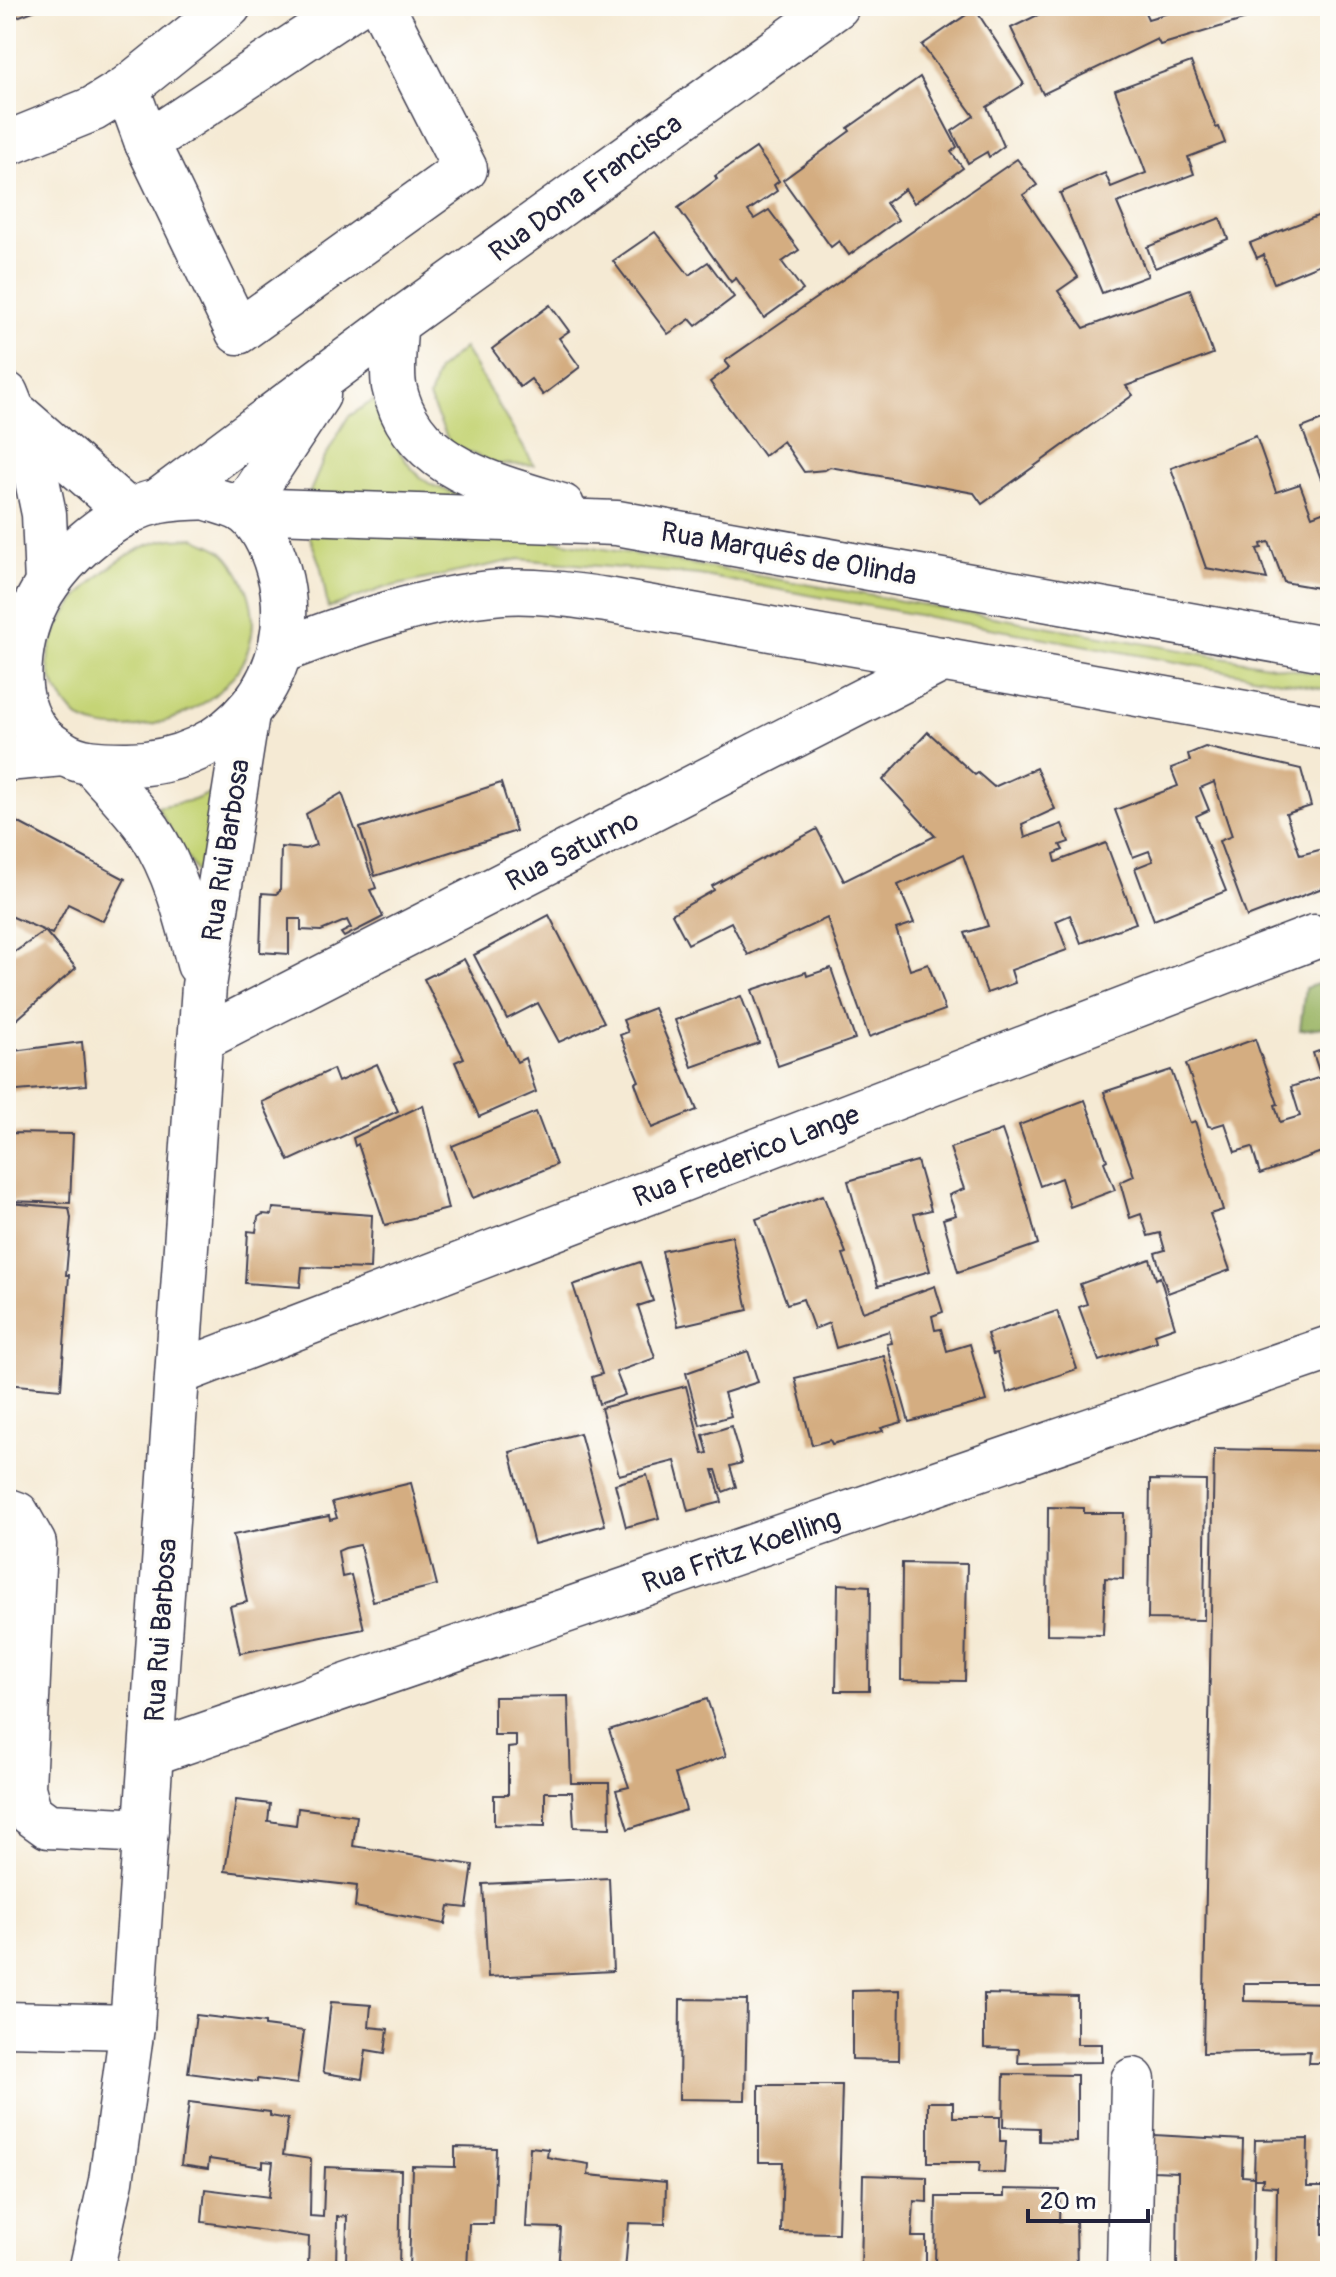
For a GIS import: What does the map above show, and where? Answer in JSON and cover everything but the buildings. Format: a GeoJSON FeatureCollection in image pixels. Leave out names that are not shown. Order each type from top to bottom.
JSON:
{"type":"FeatureCollection","features":[{"type":"Feature","properties":{"kind":"main road"},"geometry":{"type":"LineString","coordinates":[[6,144],[93,109],[127,88],[229,6]]}},
{"type":"Feature","properties":{"kind":"main road"},"geometry":{"type":"LineString","coordinates":[[147,143],[354,6]]}},
{"type":"Feature","properties":{"kind":"main road"},"geometry":{"type":"LineString","coordinates":[[127,88],[147,143],[238,332],[465,169],[382,6]]}},
{"type":"Feature","properties":{"kind":"main road","name":"Rua Dona Francisca"},"geometry":{"type":"LineString","coordinates":[[145,506],[837,6]]}},
{"type":"Feature","properties":{"kind":"main road"},"geometry":{"type":"LineString","coordinates":[[395,324],[394,385],[406,422],[433,453],[458,469],[497,486],[617,523]]}},
{"type":"Feature","properties":{"kind":"main road","name":"Rua Dona Francisca"},"geometry":{"type":"LineString","coordinates":[[242,510],[334,371]]}},
{"type":"Feature","properties":{"kind":"main road"},"geometry":{"type":"LineString","coordinates":[[9,402],[145,506]]}},
{"type":"Feature","properties":{"kind":"main road"},"geometry":{"type":"LineString","coordinates":[[9,402],[33,461],[44,514],[22,648],[19,679],[24,710],[37,733],[77,759]]}},
{"type":"Feature","properties":{"kind":"main road"},"geometry":{"type":"LineString","coordinates":[[6,759],[77,759],[132,764],[166,760],[201,749],[247,714],[266,686],[281,651],[284,613],[278,569],[259,528],[242,510],[205,497],[145,506],[73,552],[28,613]]}},
{"type":"Feature","properties":{"kind":"main road","name":"Rua Marquês de Olinda"},"geometry":{"type":"LineString","coordinates":[[242,510],[617,523],[1330,650]]}},
{"type":"Feature","properties":{"kind":"main road"},"geometry":{"type":"LineString","coordinates":[[281,651],[364,619],[444,601],[502,592],[550,592],[1330,728]]}},
{"type":"Feature","properties":{"kind":"main road","name":"Rua Saturno"},"geometry":{"type":"LineString","coordinates":[[200,1040],[944,659]]}},
{"type":"Feature","properties":{"kind":"main road","name":"Rua Rui Barbosa"},"geometry":{"type":"LineString","coordinates":[[91,2271],[111,2181],[132,2027],[204,986],[247,714]]}},
{"type":"Feature","properties":{"kind":"main road","name":"Rua Rui Barbosa"},"geometry":{"type":"LineString","coordinates":[[77,759],[147,828],[169,865],[185,905],[204,986]]}},
{"type":"Feature","properties":{"kind":"main road","name":"Rua Frederico Lange"},"geometry":{"type":"LineString","coordinates":[[178,1373],[1314,937]]}},
{"type":"Feature","properties":{"kind":"main road","name":"Rua Fritz Koelling"},"geometry":{"type":"LineString","coordinates":[[152,1753],[1330,1348]]}},
{"type":"Feature","properties":{"kind":"main road"},"geometry":{"type":"LineString","coordinates":[[6,1510],[17,1514],[34,1544],[23,1788],[30,1813],[48,1826],[146,1831]]}},
{"type":"Feature","properties":{"kind":"main road"},"geometry":{"type":"LineString","coordinates":[[6,2024],[132,2027]]}},
{"type":"Feature","properties":{"kind":"main road"},"geometry":{"type":"LineString","coordinates":[[1129,2271],[1133,2080]]}},
{"type":"Feature","properties":{"kind":"green space"},"geometry":{"type":"Polygon","coordinates":[[[464,348],[534,465],[496,464],[450,444],[429,398],[438,370],[464,348]]]}},
{"type":"Feature","properties":{"kind":"green space"},"geometry":{"type":"Polygon","coordinates":[[[374,400],[396,446],[420,477],[446,490],[504,505],[309,494],[323,461],[348,417],[374,400]]]}},
{"type":"Feature","properties":{"kind":"green space"},"geometry":{"type":"Polygon","coordinates":[[[307,529],[559,541],[1330,676],[1330,690],[699,575],[519,559],[384,588],[328,608],[321,568],[307,529]]]}},
{"type":"Feature","properties":{"kind":"green space"},"geometry":{"type":"Polygon","coordinates":[[[195,538],[223,552],[246,587],[253,616],[250,642],[240,666],[224,686],[203,703],[179,716],[152,725],[98,726],[79,718],[56,689],[48,667],[52,641],[74,602],[108,569],[127,556],[165,540],[195,538]]]}},
{"type":"Feature","properties":{"kind":"green space"},"geometry":{"type":"Polygon","coordinates":[[[226,786],[208,892],[157,807],[194,800],[226,786]]]}},
{"type":"Feature","properties":{"kind":"green space"},"geometry":{"type":"Polygon","coordinates":[[[1330,980],[1330,1026],[1300,1030],[1305,988],[1330,980]]]}}]}
